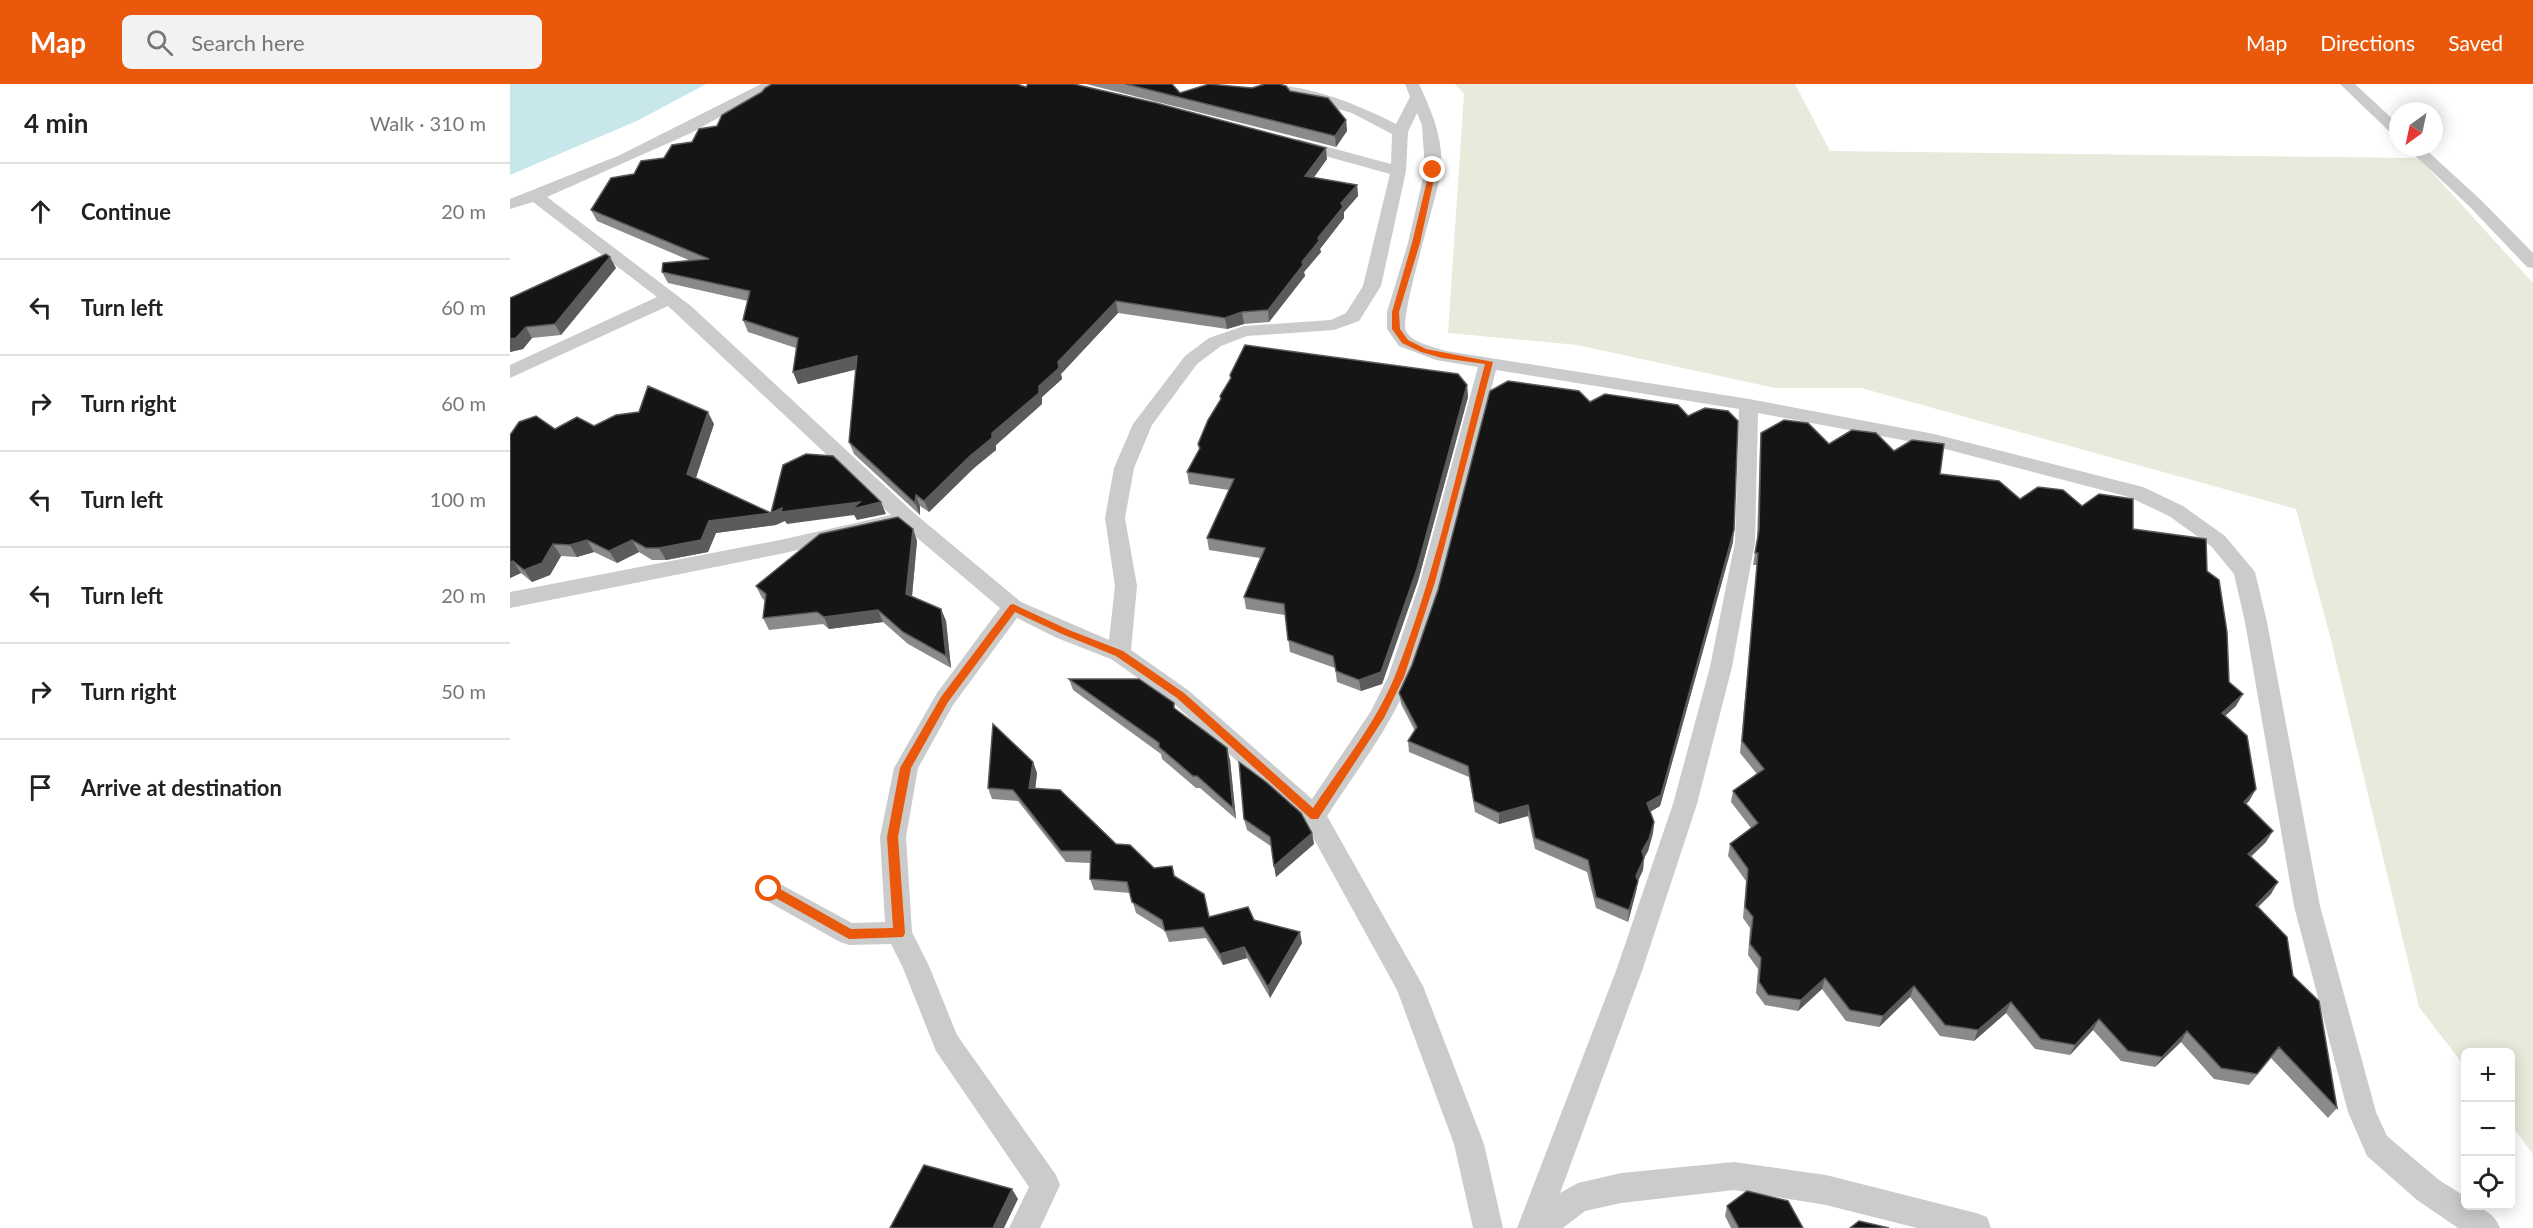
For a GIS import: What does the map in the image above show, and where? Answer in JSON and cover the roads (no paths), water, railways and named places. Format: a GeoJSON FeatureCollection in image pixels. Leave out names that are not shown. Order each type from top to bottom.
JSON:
{"type":"FeatureCollection","features":[{"type":"Feature","properties":{"kind":"lane"},"geometry":{"type":"LineString","coordinates":[[510,204],[600,171],[654,146],[772,84]]}},
{"type":"Feature","properties":{"kind":"lane"},"geometry":{"type":"LineString","coordinates":[[1266,84],[1357,110],[1400,132]]}},
{"type":"Feature","properties":{"kind":"lane"},"geometry":{"type":"LineString","coordinates":[[2347,84],[2389,124]]}},
{"type":"Feature","properties":{"kind":"lane"},"geometry":{"type":"LineString","coordinates":[[1119,653],[1126,586],[1115,518],[1124,468],[1143,424],[1191,360],[1215,342],[1244,331],[1334,325],[1353,317],[1372,286],[1398,171],[1400,132],[1415,91]]}},
{"type":"Feature","properties":{"kind":"lane"},"geometry":{"type":"LineString","coordinates":[[1415,91],[1430,124],[1433,170],[1416,243],[1395,312],[1396,329],[1405,342],[1442,356],[1749,405],[1934,440],[2136,492],[2176,510],[2218,541],[2244,572],[2256,622],[2307,906],[2362,1112],[2377,1146],[2428,1190],[2486,1228]]}},
{"type":"Feature","properties":{"kind":"lane"},"geometry":{"type":"LineString","coordinates":[[1286,141],[1398,171]]}},
{"type":"Feature","properties":{"kind":"lane"},"geometry":{"type":"LineString","coordinates":[[2424,156],[2476,204],[2533,263]]}},
{"type":"Feature","properties":{"kind":"lane"},"geometry":{"type":"LineString","coordinates":[[535,196],[685,310],[907,518],[1013,607],[1065,632],[1119,653],[1180,696],[1314,816],[1409,986],[1469,1144],[1488,1228]]}},
{"type":"Feature","properties":{"kind":"lane"},"geometry":{"type":"LineString","coordinates":[[510,372],[668,299]]}},
{"type":"Feature","properties":{"kind":"lane"},"geometry":{"type":"LineString","coordinates":[[1314,816],[1381,715],[1400,677],[1431,582],[1489,362]]}},
{"type":"Feature","properties":{"kind":"lane"},"geometry":{"type":"LineString","coordinates":[[1532,1228],[1629,971],[1685,804],[1721,667],[1745,542],[1749,405]]}},
{"type":"Feature","properties":{"kind":"lane"},"geometry":{"type":"LineString","coordinates":[[510,600],[769,549],[907,518]]}},
{"type":"Feature","properties":{"kind":"lane"},"geometry":{"type":"LineString","coordinates":[[1013,607],[945,699],[906,768],[893,837],[899,933],[916,966],[946,1042],[1045,1185],[1024,1228]]}},
{"type":"Feature","properties":{"kind":"lane"},"geometry":{"type":"LineString","coordinates":[[769,889],[849,934],[899,933]]}},
{"type":"Feature","properties":{"kind":"lane"},"geometry":{"type":"LineString","coordinates":[[1538,1228],[1578,1198],[1621,1188],[1734,1176],[1826,1190],[1976,1228]]}},
{"type":"Feature","properties":{"kind":"water"},"geometry":{"type":"Polygon","coordinates":[[[510,84],[706,84],[639,120],[510,175],[510,84]]]}}]}
